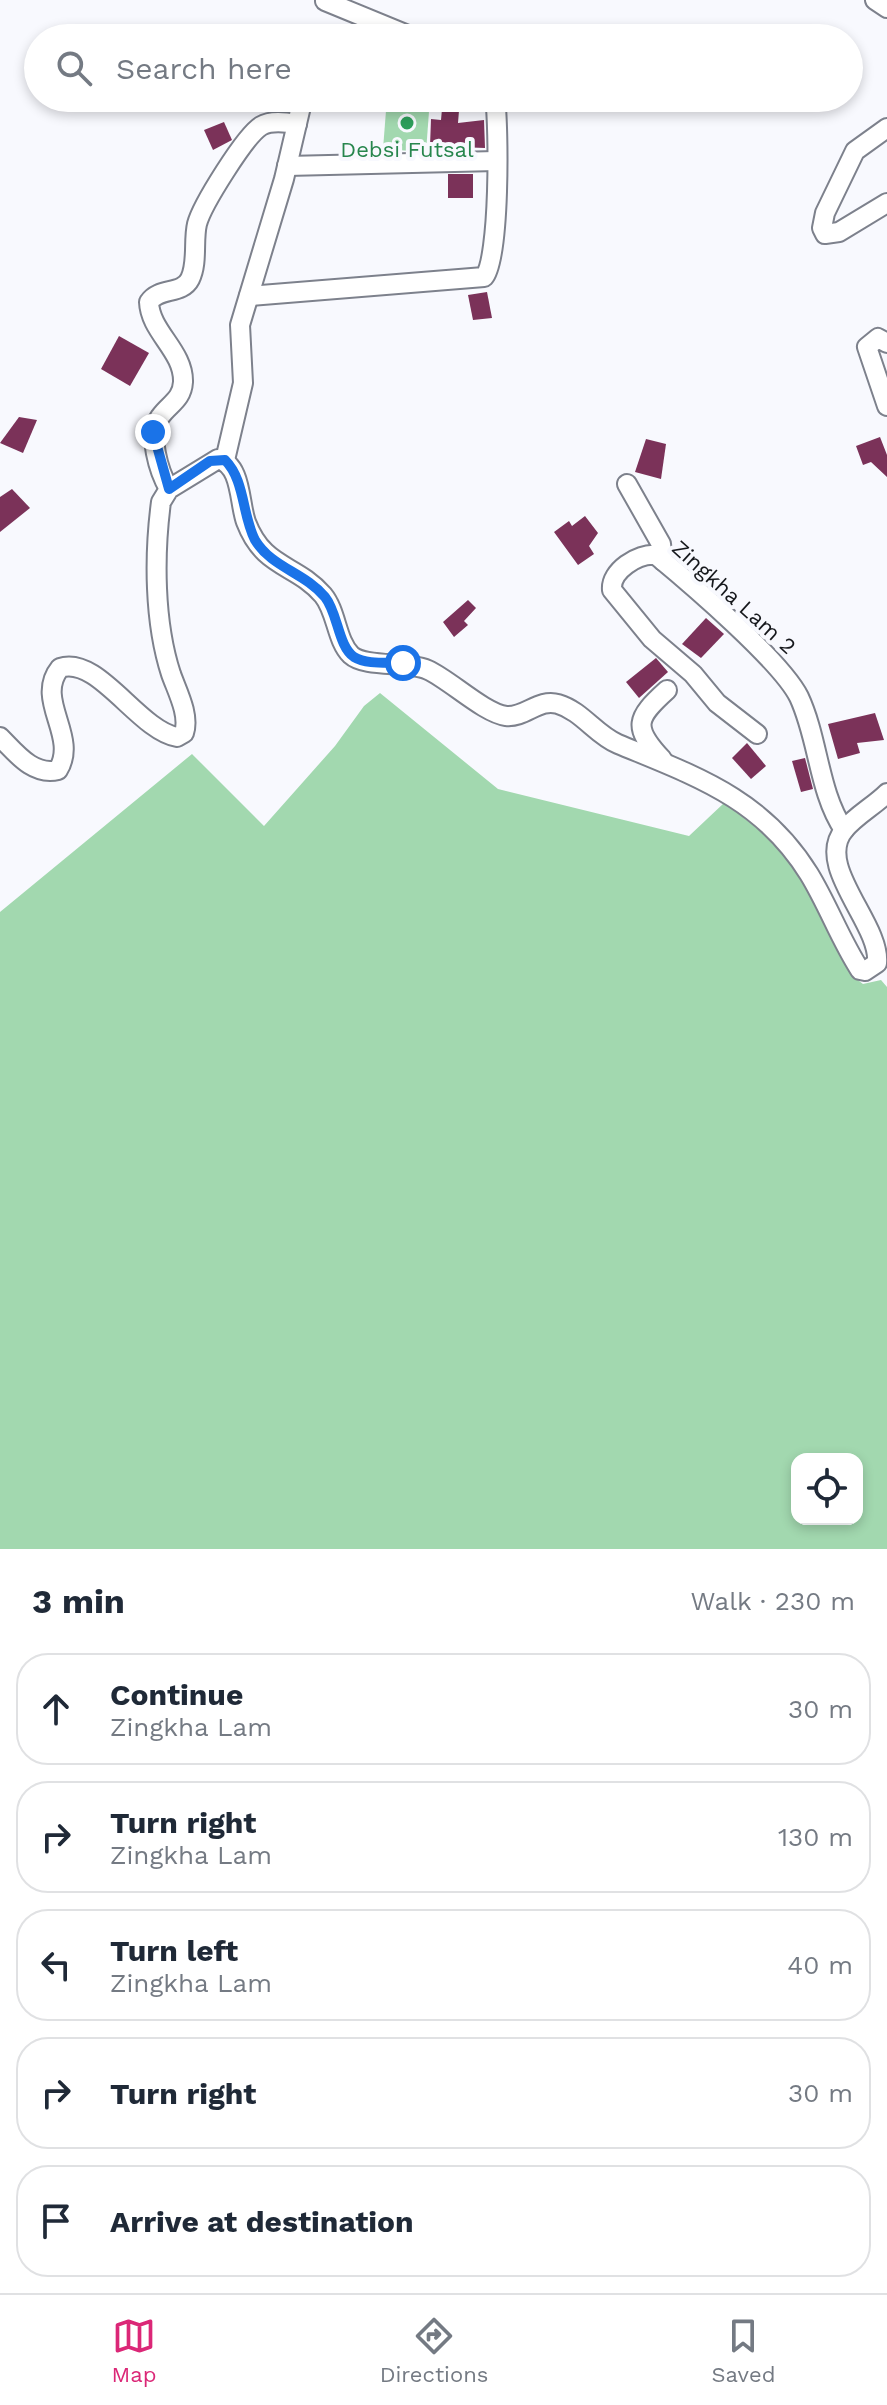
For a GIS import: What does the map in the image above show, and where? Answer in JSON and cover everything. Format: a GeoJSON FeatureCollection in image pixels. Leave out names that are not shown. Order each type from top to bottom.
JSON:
{"type":"FeatureCollection","features":[{"type":"Feature","properties":{"kind":"street"},"geometry":{"type":"LineString","coordinates":[[875,0],[887,8]]}},
{"type":"Feature","properties":{"kind":"street"},"geometry":{"type":"LineString","coordinates":[[325,1],[381,24]]}},
{"type":"Feature","properties":{"kind":"street"},"geometry":{"type":"LineString","coordinates":[[225,460],[243,383],[239,337],[300,112]]}},
{"type":"Feature","properties":{"kind":"street"},"geometry":{"type":"LineString","coordinates":[[249,296],[484,277],[492,262],[495,112]]}},
{"type":"Feature","properties":{"kind":"street"},"geometry":{"type":"LineString","coordinates":[[169,489],[153,432],[158,418],[179,397],[183,374],[152,316],[149,302],[156,294],[183,287],[190,280],[196,231],[203,208],[254,132],[272,122],[297,124]]}},
{"type":"Feature","properties":{"kind":"street"},"geometry":{"type":"LineString","coordinates":[[887,128],[855,151],[825,213],[822,228],[825,234],[839,232],[887,203]]}},
{"type":"Feature","properties":{"kind":"street"},"geometry":{"type":"LineString","coordinates":[[287,166],[496,161]]}},
{"type":"Feature","properties":{"kind":"street"},"geometry":{"type":"LineString","coordinates":[[887,343],[878,338],[867,347],[887,406]]}},
{"type":"Feature","properties":{"kind":"street"},"geometry":{"type":"LineString","coordinates":[[0,737],[29,764],[46,771],[58,770],[66,747],[51,687],[55,674],[65,666],[80,668],[94,676],[154,729],[177,737],[184,733],[185,713],[166,657],[158,592],[160,510],[169,489],[210,461],[225,460]]}},
{"type":"Feature","properties":{"kind":"street"},"geometry":{"type":"LineString","coordinates":[[225,460],[233,470],[246,522],[256,541],[270,560],[301,576],[323,595],[351,655],[362,660],[420,666],[501,715],[515,715],[540,704],[555,703],[582,716],[613,742],[720,788],[762,815],[778,832],[815,884],[851,956],[860,970],[865,971],[877,963],[876,945],[840,871],[836,844],[844,830],[887,793]]}},
{"type":"Feature","properties":{"kind":"street"},"geometry":{"type":"LineString","coordinates":[[627,484],[661,544],[663,561]]}},
{"type":"Feature","properties":{"kind":"street","name":"Zingkha Lam 2"},"geometry":{"type":"LineString","coordinates":[[757,734],[717,703],[693,674],[642,628],[612,590],[615,576],[639,556],[651,554],[663,561],[788,678],[812,734],[832,812],[844,830]]}},
{"type":"Feature","properties":{"kind":"street"},"geometry":{"type":"LineString","coordinates":[[666,764],[641,735],[640,724],[650,705],[667,690]]}},
{"type":"Feature","properties":{"kind":"green space","name":"Debsi Futsal"},"geometry":{"type":"Polygon","coordinates":[[[386,112],[429,112],[426,152],[383,149],[386,112]]]}},
{"type":"Feature","properties":{"kind":"green space"},"geometry":{"type":"Polygon","coordinates":[[[380,693],[498,789],[689,836],[724,803],[784,853],[812,892],[839,954],[854,976],[863,984],[881,980],[887,987],[887,1549],[0,1549],[0,912],[192,754],[264,826],[335,746],[364,706],[380,693]]]}},
{"type":"Feature","properties":{"kind":"building"},"geometry":{"type":"Polygon","coordinates":[[[442,112],[459,112],[458,123],[484,120],[485,148],[430,146],[431,119],[441,120],[442,112]]]}},
{"type":"Feature","properties":{"kind":"building"},"geometry":{"type":"Polygon","coordinates":[[[224,122],[232,140],[213,150],[204,130],[224,122]]]}},
{"type":"Feature","properties":{"kind":"building"},"geometry":{"type":"Polygon","coordinates":[[[448,174],[473,174],[473,198],[448,198],[448,174]]]}},
{"type":"Feature","properties":{"kind":"building"},"geometry":{"type":"Polygon","coordinates":[[[487,292],[492,318],[473,320],[468,295],[487,292]]]}},
{"type":"Feature","properties":{"kind":"building"},"geometry":{"type":"Polygon","coordinates":[[[119,336],[149,353],[130,386],[101,369],[119,336]]]}},
{"type":"Feature","properties":{"kind":"building"},"geometry":{"type":"Polygon","coordinates":[[[19,417],[37,420],[23,453],[0,443],[19,417]]]}},
{"type":"Feature","properties":{"kind":"building"},"geometry":{"type":"Polygon","coordinates":[[[880,437],[887,455],[887,477],[871,462],[863,465],[856,446],[880,437]]]}},
{"type":"Feature","properties":{"kind":"building"},"geometry":{"type":"Polygon","coordinates":[[[646,439],[666,444],[661,479],[635,472],[646,439]]]}},
{"type":"Feature","properties":{"kind":"building"},"geometry":{"type":"Polygon","coordinates":[[[12,489],[30,508],[0,532],[0,497],[12,489]]]}},
{"type":"Feature","properties":{"kind":"building"},"geometry":{"type":"Polygon","coordinates":[[[585,516],[598,533],[589,546],[594,554],[578,565],[554,532],[569,521],[572,526],[585,516]]]}},
{"type":"Feature","properties":{"kind":"building"},"geometry":{"type":"Polygon","coordinates":[[[468,600],[476,608],[464,621],[468,625],[454,637],[443,622],[468,600]]]}},
{"type":"Feature","properties":{"kind":"building"},"geometry":{"type":"Polygon","coordinates":[[[706,618],[724,634],[701,658],[682,644],[706,618]]]}},
{"type":"Feature","properties":{"kind":"building"},"geometry":{"type":"Polygon","coordinates":[[[656,658],[668,672],[639,698],[626,682],[656,658]]]}},
{"type":"Feature","properties":{"kind":"building"},"geometry":{"type":"Polygon","coordinates":[[[875,713],[884,740],[857,743],[860,753],[838,759],[828,724],[875,713]]]}},
{"type":"Feature","properties":{"kind":"building"},"geometry":{"type":"Polygon","coordinates":[[[747,743],[766,766],[751,779],[732,758],[747,743]]]}},
{"type":"Feature","properties":{"kind":"building"},"geometry":{"type":"Polygon","coordinates":[[[805,758],[813,789],[801,792],[792,761],[805,758]]]}},
{"type":"Feature","properties":{"kind":"place","name":"Debsi Futsal"},"geometry":{"type":"Point","coordinates":[407,123]}},
{"type":"Feature","properties":{"kind":"route"},"geometry":{"type":"LineString","coordinates":[[153,432],[169,489],[210,461],[225,460],[233,470],[246,522],[256,541],[270,560],[301,576],[323,595],[335,615],[351,655],[362,660],[403,663]]}}]}
